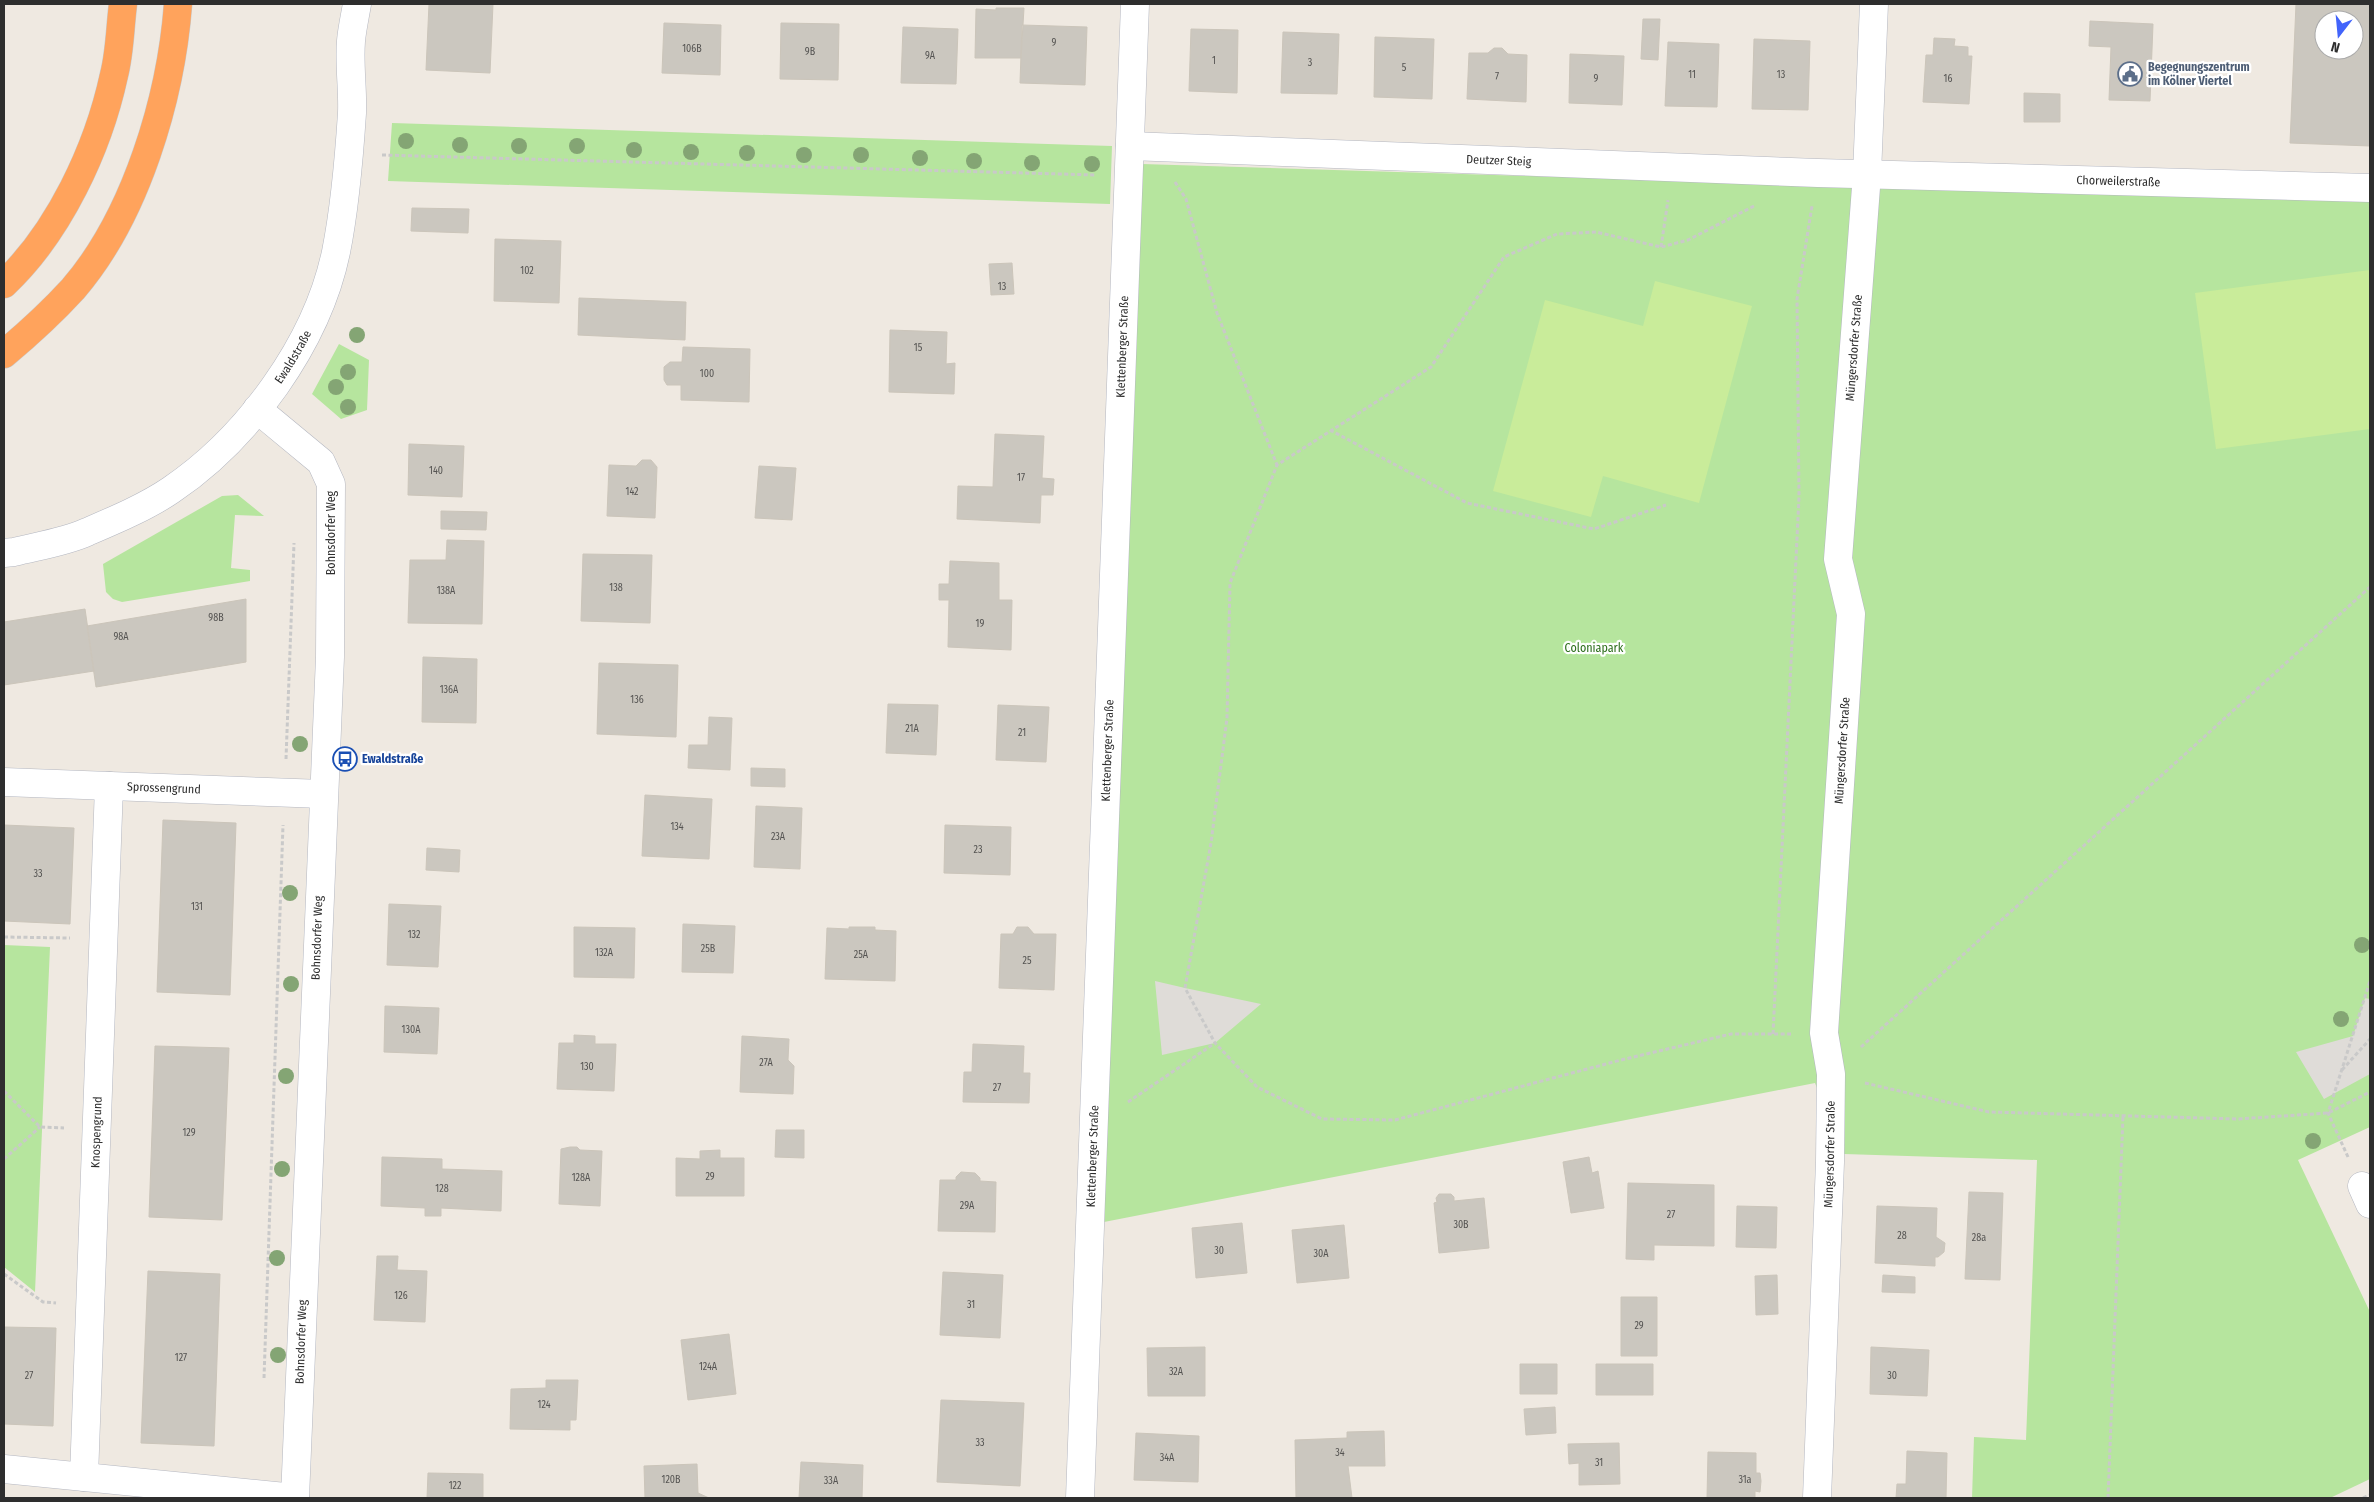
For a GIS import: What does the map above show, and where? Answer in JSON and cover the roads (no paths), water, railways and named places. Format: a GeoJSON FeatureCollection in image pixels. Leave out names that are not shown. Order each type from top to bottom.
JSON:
{"type":"FeatureCollection","features":[{"type":"Feature","properties":{"kind":"highway"},"geometry":{"type":"LineString","coordinates":[[4,284],[40,244],[64,204],[85,163],[104,119],[115,73],[123,4]]}},
{"type":"Feature","properties":{"kind":"highway"},"geometry":{"type":"LineString","coordinates":[[4,354],[37,327],[74,288],[108,239],[135,183],[156,127],[169,74],[178,4]]}},
{"type":"Feature","properties":{"kind":"street","name":"Ewaldstraße"},"geometry":{"type":"LineString","coordinates":[[4,552],[14,552],[85,533],[171,490],[220,449],[257,409],[287,369],[309,327],[336,252],[349,154],[352,111],[351,42],[357,4]]}},
{"type":"Feature","properties":{"kind":"street","name":"Klettenberger Straße"},"geometry":{"type":"LineString","coordinates":[[1080,1498],[1129,174],[1140,146],[1135,4]]}},
{"type":"Feature","properties":{"kind":"street","name":"Müngersdorfer Straße"},"geometry":{"type":"LineString","coordinates":[[1817,1498],[1830,1162],[1831,1074],[1824,1033],[1851,614],[1838,559],[1867,174],[1874,4]]}},
{"type":"Feature","properties":{"kind":"street","name":"Deutzer Steig"},"geometry":{"type":"LineString","coordinates":[[1140,146],[1867,174]]}},
{"type":"Feature","properties":{"kind":"street","name":"Chorweilerstraße"},"geometry":{"type":"LineString","coordinates":[[1867,174],[2370,188]]}},
{"type":"Feature","properties":{"kind":"street","name":"Bohnsdorfer Weg"},"geometry":{"type":"LineString","coordinates":[[257,409],[321,462],[331,484],[330,648],[295,1498]]}},
{"type":"Feature","properties":{"kind":"street","name":"Sprossengrund"},"geometry":{"type":"LineString","coordinates":[[4,782],[323,794]]}},
{"type":"Feature","properties":{"kind":"street","name":"Knospengrund"},"geometry":{"type":"LineString","coordinates":[[84,1477],[109,786]]}},
{"type":"Feature","properties":{"kind":"street"},"geometry":{"type":"LineString","coordinates":[[4,1469],[295,1498]]}},
{"type":"Feature","properties":{"kind":"place","name":"Begegnungszentrum im Kölner Viertel"},"geometry":{"type":"Point","coordinates":[2130,74]}},
{"type":"Feature","properties":{"kind":"place","name":"Ewaldstraße"},"geometry":{"type":"Point","coordinates":[345,759]}},
{"type":"Feature","properties":{"kind":"park label","name":"Coloniapark"},"geometry":{"type":"Point","coordinates":[1594,648]}}]}
